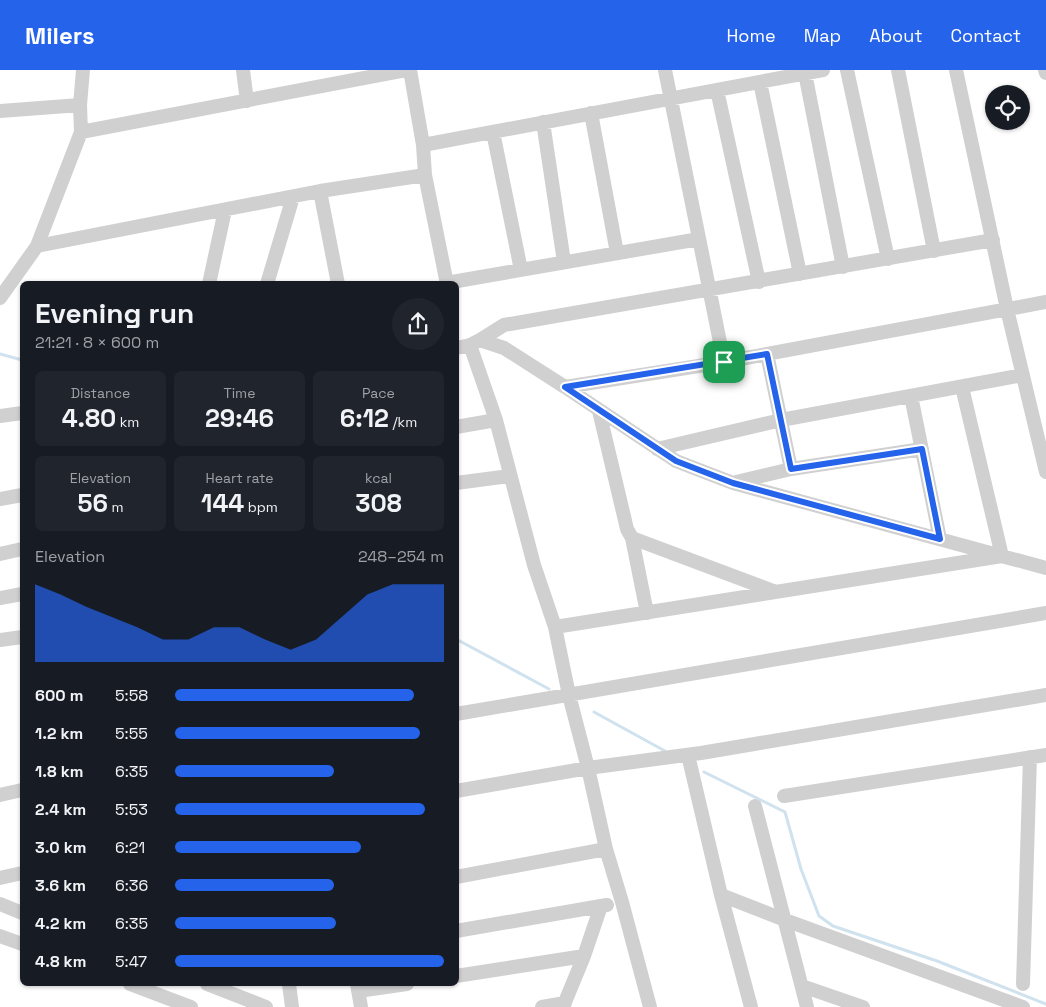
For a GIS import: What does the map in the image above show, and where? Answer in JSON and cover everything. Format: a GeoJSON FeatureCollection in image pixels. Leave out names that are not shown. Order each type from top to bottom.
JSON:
{"type":"FeatureCollection","features":[{"type":"Feature","properties":{"kind":"street"},"geometry":{"type":"LineString","coordinates":[[0,298],[37,246],[81,132],[80,105],[83,70]]}},
{"type":"Feature","properties":{"kind":"street"},"geometry":{"type":"LineString","coordinates":[[243,70],[247,101]]}},
{"type":"Feature","properties":{"kind":"street"},"geometry":{"type":"LineString","coordinates":[[81,132],[406,70]]}},
{"type":"Feature","properties":{"kind":"street"},"geometry":{"type":"LineString","coordinates":[[410,70],[423,145],[425,175],[445,281]]}},
{"type":"Feature","properties":{"kind":"street"},"geometry":{"type":"LineString","coordinates":[[666,70],[724,362]]}},
{"type":"Feature","properties":{"kind":"street"},"geometry":{"type":"LineString","coordinates":[[423,145],[823,70]]}},
{"type":"Feature","properties":{"kind":"street"},"geometry":{"type":"LineString","coordinates":[[847,70],[888,259]]}},
{"type":"Feature","properties":{"kind":"street"},"geometry":{"type":"LineString","coordinates":[[898,70],[934,251]]}},
{"type":"Feature","properties":{"kind":"street"},"geometry":{"type":"LineString","coordinates":[[956,70],[1046,472]]}},
{"type":"Feature","properties":{"kind":"street"},"geometry":{"type":"LineString","coordinates":[[805,73],[844,267]]}},
{"type":"Feature","properties":{"kind":"street"},"geometry":{"type":"LineString","coordinates":[[760,82],[800,274]]}},
{"type":"Feature","properties":{"kind":"street"},"geometry":{"type":"LineString","coordinates":[[717,90],[759,282]]}},
{"type":"Feature","properties":{"kind":"street"},"geometry":{"type":"LineString","coordinates":[[0,111],[80,105]]}},
{"type":"Feature","properties":{"kind":"street"},"geometry":{"type":"LineString","coordinates":[[591,113],[617,253]]}},
{"type":"Feature","properties":{"kind":"street"},"geometry":{"type":"LineString","coordinates":[[543,122],[564,262]]}},
{"type":"Feature","properties":{"kind":"street"},"geometry":{"type":"LineString","coordinates":[[493,132],[521,270]]}},
{"type":"Feature","properties":{"kind":"street"},"geometry":{"type":"LineString","coordinates":[[37,246],[320,192],[425,175]]}},
{"type":"Feature","properties":{"kind":"street"},"geometry":{"type":"LineString","coordinates":[[320,192],[337,281]]}},
{"type":"Feature","properties":{"kind":"street"},"geometry":{"type":"LineString","coordinates":[[268,281],[293,197]]}},
{"type":"Feature","properties":{"kind":"street"},"geometry":{"type":"LineString","coordinates":[[210,281],[225,210]]}},
{"type":"Feature","properties":{"kind":"street"},"geometry":{"type":"LineString","coordinates":[[459,282],[699,239]]}},
{"type":"Feature","properties":{"kind":"street"},"geometry":{"type":"LineString","coordinates":[[464,344],[504,325],[993,240]]}},
{"type":"Feature","properties":{"kind":"street"},"geometry":{"type":"LineString","coordinates":[[565,387],[724,362],[1046,302]]}},
{"type":"Feature","properties":{"kind":"street"},"geometry":{"type":"LineString","coordinates":[[464,344],[504,348],[676,461],[733,483],[1046,568]]}},
{"type":"Feature","properties":{"kind":"street"},"geometry":{"type":"LineString","coordinates":[[464,344],[496,420],[534,565],[555,627],[569,695],[606,849],[650,1007]]}},
{"type":"Feature","properties":{"kind":"street"},"geometry":{"type":"LineString","coordinates":[[767,354],[791,469]]}},
{"type":"Feature","properties":{"kind":"street"},"geometry":{"type":"LineString","coordinates":[[658,448],[781,420],[1023,375]]}},
{"type":"Feature","properties":{"kind":"street"},"geometry":{"type":"LineString","coordinates":[[962,387],[1002,556]]}},
{"type":"Feature","properties":{"kind":"street"},"geometry":{"type":"LineString","coordinates":[[911,396],[940,539]]}},
{"type":"Feature","properties":{"kind":"street"},"geometry":{"type":"LineString","coordinates":[[599,411],[627,530],[632,538],[647,613]]}},
{"type":"Feature","properties":{"kind":"street"},"geometry":{"type":"LineString","coordinates":[[0,416],[20,413]]}},
{"type":"Feature","properties":{"kind":"street"},"geometry":{"type":"LineString","coordinates":[[459,426],[496,420]]}},
{"type":"Feature","properties":{"kind":"street"},"geometry":{"type":"LineString","coordinates":[[733,483],[791,469],[922,449]]}},
{"type":"Feature","properties":{"kind":"street"},"geometry":{"type":"LineString","coordinates":[[459,484],[510,476]]}},
{"type":"Feature","properties":{"kind":"street"},"geometry":{"type":"LineString","coordinates":[[0,499],[20,495]]}},
{"type":"Feature","properties":{"kind":"street"},"geometry":{"type":"LineString","coordinates":[[632,538],[777,592]]}},
{"type":"Feature","properties":{"kind":"street"},"geometry":{"type":"LineString","coordinates":[[0,554],[20,549]]}},
{"type":"Feature","properties":{"kind":"street"},"geometry":{"type":"LineString","coordinates":[[555,627],[1002,556]]}},
{"type":"Feature","properties":{"kind":"street"},"geometry":{"type":"LineString","coordinates":[[0,598],[20,594]]}},
{"type":"Feature","properties":{"kind":"street"},"geometry":{"type":"LineString","coordinates":[[459,713],[1046,613]]}},
{"type":"Feature","properties":{"kind":"street"},"geometry":{"type":"LineString","coordinates":[[0,640],[20,637]]}},
{"type":"Feature","properties":{"kind":"street"},"geometry":{"type":"LineString","coordinates":[[459,791],[588,768],[688,755],[1046,695]]}},
{"type":"Feature","properties":{"kind":"street"},"geometry":{"type":"LineString","coordinates":[[688,755],[721,895],[751,1007]]}},
{"type":"Feature","properties":{"kind":"street"},"geometry":{"type":"LineString","coordinates":[[784,796],[1046,755]]}},
{"type":"Feature","properties":{"kind":"street"},"geometry":{"type":"LineString","coordinates":[[1023,984],[1030,757]]}},
{"type":"Feature","properties":{"kind":"street"},"geometry":{"type":"LineString","coordinates":[[0,795],[20,790]]}},
{"type":"Feature","properties":{"kind":"street"},"geometry":{"type":"LineString","coordinates":[[755,806],[807,1007]]}},
{"type":"Feature","properties":{"kind":"street"},"geometry":{"type":"LineString","coordinates":[[459,876],[606,849]]}},
{"type":"Feature","properties":{"kind":"street"},"geometry":{"type":"LineString","coordinates":[[0,878],[20,873]]}},
{"type":"Feature","properties":{"kind":"street"},"geometry":{"type":"LineString","coordinates":[[721,895],[784,920],[1023,1007]]}},
{"type":"Feature","properties":{"kind":"street"},"geometry":{"type":"LineString","coordinates":[[459,930],[622,902]]}},
{"type":"Feature","properties":{"kind":"street"},"geometry":{"type":"LineString","coordinates":[[0,904],[20,912]]}},
{"type":"Feature","properties":{"kind":"street"},"geometry":{"type":"LineString","coordinates":[[542,1007],[564,1005],[584,956],[601,906]]}},
{"type":"Feature","properties":{"kind":"street"},"geometry":{"type":"LineString","coordinates":[[0,936],[20,943]]}},
{"type":"Feature","properties":{"kind":"street"},"geometry":{"type":"LineString","coordinates":[[459,976],[584,956]]}},
{"type":"Feature","properties":{"kind":"street"},"geometry":{"type":"LineString","coordinates":[[135,986],[190,1007]]}},
{"type":"Feature","properties":{"kind":"street"},"geometry":{"type":"LineString","coordinates":[[212,986],[266,1007]]}},
{"type":"Feature","properties":{"kind":"street"},"geometry":{"type":"LineString","coordinates":[[289,986],[292,1007]]}},
{"type":"Feature","properties":{"kind":"street"},"geometry":{"type":"LineString","coordinates":[[361,1007],[358,988],[382,986]]}},
{"type":"Feature","properties":{"kind":"street"},"geometry":{"type":"LineString","coordinates":[[802,986],[863,1007]]}},
{"type":"Feature","properties":{"kind":"waterway"},"geometry":{"type":"LineString","coordinates":[[0,354],[20,359]]}},
{"type":"Feature","properties":{"kind":"waterway"},"geometry":{"type":"LineString","coordinates":[[459,641],[549,689]]}},
{"type":"Feature","properties":{"kind":"waterway"},"geometry":{"type":"LineString","coordinates":[[594,712],[665,751]]}},
{"type":"Feature","properties":{"kind":"waterway"},"geometry":{"type":"LineString","coordinates":[[704,772],[785,812],[801,869],[819,916],[833,926],[937,961],[1046,1004]]}},
{"type":"Feature","properties":{"kind":"route"},"geometry":{"type":"LineString","coordinates":[[767,354],[791,469],[922,449],[940,539],[733,483],[676,461],[565,387],[724,362],[767,354]]}}]}
